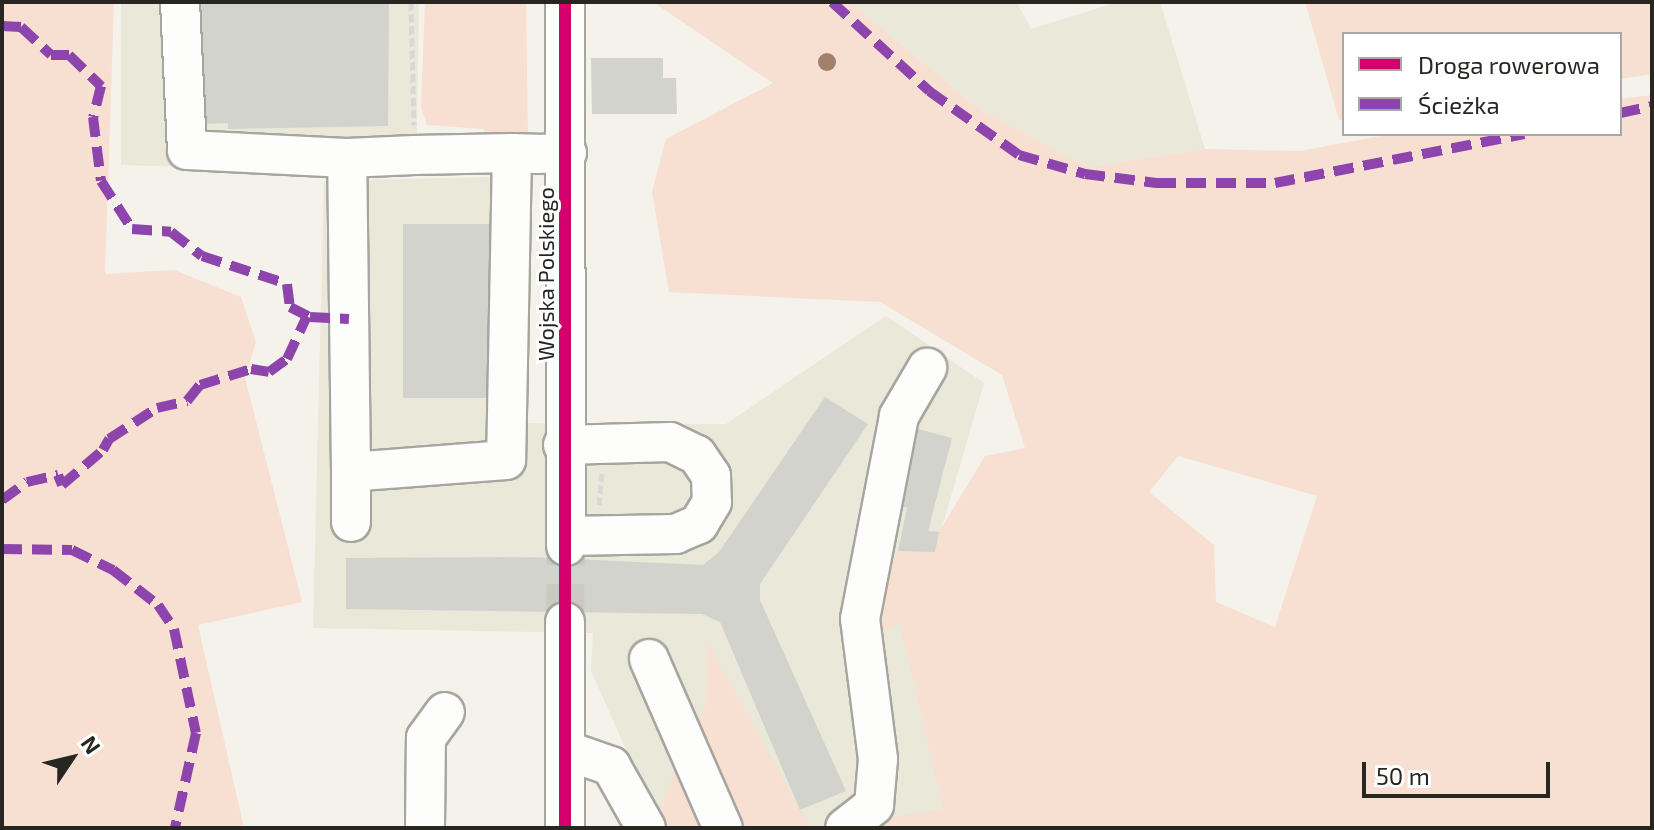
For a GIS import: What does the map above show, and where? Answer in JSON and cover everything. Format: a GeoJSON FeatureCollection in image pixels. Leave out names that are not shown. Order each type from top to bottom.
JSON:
{"type":"FeatureCollection","features":[{"type":"Feature","properties":{"kind":"street"},"geometry":{"type":"LineString","coordinates":[[180,2],[187,150],[347,158],[567,153]]}},
{"type":"Feature","properties":{"kind":"street","name":"Wojska Polskiego"},"geometry":{"type":"LineString","coordinates":[[564,445],[670,442],[697,455],[711,476],[712,502],[699,524],[676,534],[566,541],[564,445],[565,2]]}},
{"type":"Feature","properties":{"kind":"street"},"geometry":{"type":"LineString","coordinates":[[351,472],[506,460],[512,153]]}},
{"type":"Feature","properties":{"kind":"street"},"geometry":{"type":"LineString","coordinates":[[347,158],[351,522]]}},
{"type":"Feature","properties":{"kind":"street"},"geometry":{"type":"LineString","coordinates":[[845,828],[874,805],[878,759],[860,619],[899,416],[927,368]]}},
{"type":"Feature","properties":{"kind":"street"},"geometry":{"type":"LineString","coordinates":[[565,622],[565,828]]}},
{"type":"Feature","properties":{"kind":"street"},"geometry":{"type":"LineString","coordinates":[[649,659],[723,828]]}},
{"type":"Feature","properties":{"kind":"street"},"geometry":{"type":"LineString","coordinates":[[425,828],[426,738],[445,712]]}},
{"type":"Feature","properties":{"kind":"street"},"geometry":{"type":"LineString","coordinates":[[565,750],[611,766],[646,828]]}},
{"type":"Feature","properties":{"kind":"path"},"geometry":{"type":"LineString","coordinates":[[411,2],[414,155]]}},
{"type":"Feature","properties":{"kind":"shaded area"},"geometry":{"type":"Polygon","coordinates":[[[2,2],[114,2],[105,274],[174,270],[241,297],[256,342],[245,378],[302,602],[198,625],[244,828],[2,828],[2,2]]]}},
{"type":"Feature","properties":{"kind":"shaded area"},"geometry":{"type":"Polygon","coordinates":[[[121,2],[419,2],[416,174],[121,165],[121,2]]]}},
{"type":"Feature","properties":{"kind":"shaded area"},"geometry":{"type":"Polygon","coordinates":[[[425,2],[526,2],[528,140],[490,138],[483,129],[427,125],[421,108],[425,2]]]}},
{"type":"Feature","properties":{"kind":"shaded area"},"geometry":{"type":"Polygon","coordinates":[[[653,2],[850,2],[979,109],[1087,167],[1205,149],[1300,151],[1380,136],[1622,136],[1622,99],[1652,95],[1652,828],[827,828],[943,809],[900,623],[876,634],[883,570],[898,551],[935,552],[939,532],[985,456],[1025,448],[1002,375],[880,302],[669,292],[652,192],[666,139],[773,83],[653,2]],[[1178,456],[1149,492],[1214,545],[1216,602],[1275,627],[1317,496],[1178,456]]]}},
{"type":"Feature","properties":{"kind":"shaded area"},"geometry":{"type":"Polygon","coordinates":[[[850,2],[1017,2],[1031,29],[1118,2],[1160,2],[1205,149],[1087,167],[979,109],[850,2]]]}},
{"type":"Feature","properties":{"kind":"shaded area"},"geometry":{"type":"Polygon","coordinates":[[[1305,2],[1652,2],[1652,74],[1622,79],[1622,32],[1342,32],[1342,119],[1339,120],[1305,2]]]}},
{"type":"Feature","properties":{"kind":"shaded area"},"geometry":{"type":"Polygon","coordinates":[[[526,176],[526,423],[726,424],[886,316],[984,383],[924,589],[925,729],[943,809],[925,828],[661,828],[591,671],[593,633],[313,628],[324,181],[526,176]]]}},
{"type":"Feature","properties":{"kind":"shaded area"},"geometry":{"type":"Polygon","coordinates":[[[706,640],[812,828],[661,828],[655,817],[706,703],[706,640]]]}},
{"type":"Feature","properties":{"kind":"building"},"geometry":{"type":"Polygon","coordinates":[[[201,2],[389,2],[388,126],[228,129],[228,123],[200,124],[201,2]]]}},
{"type":"Feature","properties":{"kind":"building"},"geometry":{"type":"Polygon","coordinates":[[[591,58],[663,58],[663,78],[676,78],[677,114],[592,114],[591,58]]]}},
{"type":"Feature","properties":{"kind":"building"},"geometry":{"type":"Polygon","coordinates":[[[403,224],[493,224],[493,398],[403,398],[403,224]]]}},
{"type":"Feature","properties":{"kind":"building"},"geometry":{"type":"Polygon","coordinates":[[[825,397],[868,424],[760,584],[760,600],[846,791],[800,810],[720,622],[702,614],[346,609],[346,558],[532,557],[703,565],[719,552],[825,397]]]}},
{"type":"Feature","properties":{"kind":"building"},"geometry":{"type":"Polygon","coordinates":[[[918,429],[952,438],[928,531],[939,532],[935,552],[898,551],[907,508],[901,506],[918,429]]]}},
{"type":"Feature","properties":{"kind":"tunnel"},"geometry":{"type":"LineString","coordinates":[[565,622],[566,546]]}},
{"type":"Feature","properties":{"kind":"marked path"},"geometry":{"type":"LineString","coordinates":[[832,2],[929,91],[1019,155],[1085,174],[1156,183],[1275,183],[1514,136]]}},
{"type":"Feature","properties":{"kind":"marked path"},"geometry":{"type":"LineString","coordinates":[[2,26],[21,27],[51,55],[69,55],[101,86],[93,117],[101,181],[132,229],[171,232],[202,256],[287,284],[290,307],[310,317],[349,319]]}},
{"type":"Feature","properties":{"kind":"marked path"},"geometry":{"type":"LineString","coordinates":[[1622,113],[1652,106]]}},
{"type":"Feature","properties":{"kind":"marked path"},"geometry":{"type":"LineString","coordinates":[[2,500],[27,482],[58,475],[62,485],[103,450],[109,439],[157,408],[187,401],[200,385],[251,369],[269,372],[287,359],[307,316]]}},
{"type":"Feature","properties":{"kind":"marked path"},"geometry":{"type":"LineString","coordinates":[[2,549],[72,550],[113,570],[158,605],[174,629],[196,733],[175,828]]}},
{"type":"Feature","properties":{"kind":"cycle path"},"geometry":{"type":"LineString","coordinates":[[565,2],[565,828]]}}]}
